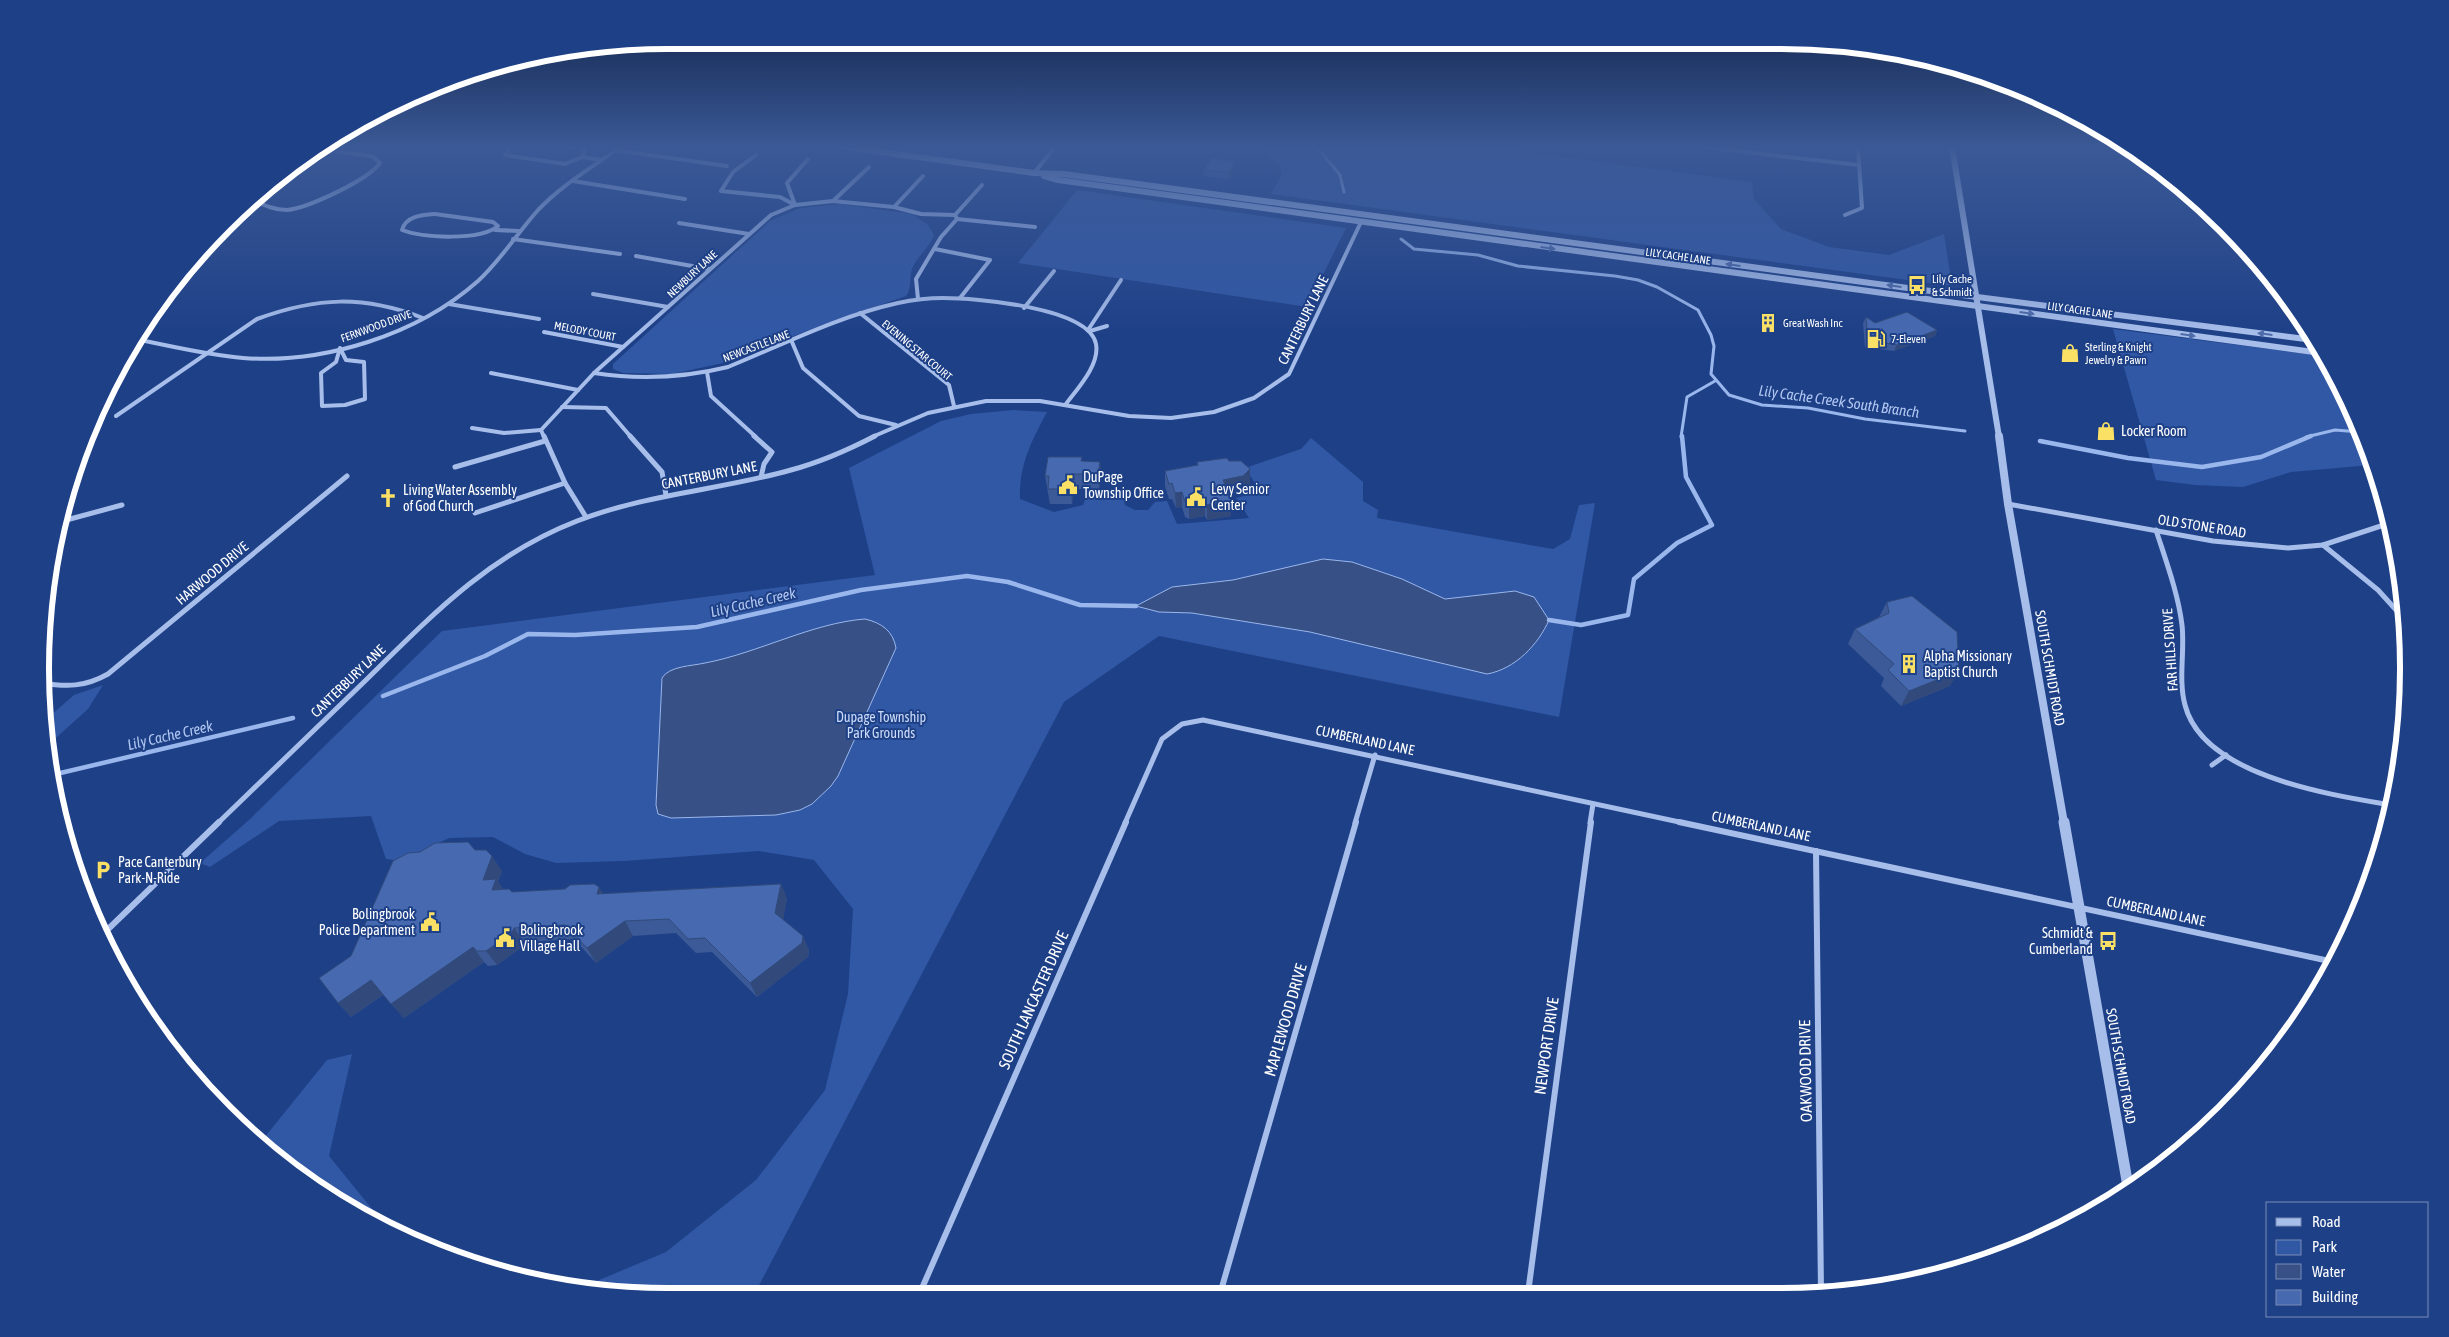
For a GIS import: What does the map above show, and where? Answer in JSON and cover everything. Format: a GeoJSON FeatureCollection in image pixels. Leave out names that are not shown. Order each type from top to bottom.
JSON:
{"type":"FeatureCollection","features":[{"type":"Feature","properties":{"kind":"street","name":"FERNWOOD DRIVE"},"geometry":{"type":"LineString","coordinates":[[143,341],[244,358],[275,358],[309,355],[340,348],[392,332],[449,304],[473,286],[539,209]]}},
{"type":"Feature","properties":{"kind":"street","name":"NEWBURY LANE"},"geometry":{"type":"LineString","coordinates":[[542,430],[594,373],[771,215],[784,209]]}},
{"type":"Feature","properties":{"kind":"street","name":"NEWBURY LANE"},"geometry":{"type":"LineString","coordinates":[[905,209],[921,214],[1035,227]]}},
{"type":"Feature","properties":{"kind":"street"},"geometry":{"type":"LineString","coordinates":[[962,209],[941,238],[916,279],[918,300],[960,298],[1060,315],[1077,321],[1089,330],[1096,342],[1094,360],[1066,404]]}},
{"type":"Feature","properties":{"kind":"street","name":"LILY CACHE LANE"},"geometry":{"type":"LineString","coordinates":[[1270,209],[1978,302],[2305,339]]}},
{"type":"Feature","properties":{"kind":"street","name":"LILY CACHE LANE"},"geometry":{"type":"LineString","coordinates":[[1329,209],[2313,352]]}},
{"type":"Feature","properties":{"kind":"street"},"geometry":{"type":"LineString","coordinates":[[1845,215],[1859,209]]}},
{"type":"Feature","properties":{"kind":"street","name":"SOUTH SCHMIDT ROAD"},"geometry":{"type":"LineString","coordinates":[[1962,209],[2008,504],[2127,1182]]}},
{"type":"Feature","properties":{"kind":"street"},"geometry":{"type":"LineString","coordinates":[[495,230],[498,226],[493,222],[435,214],[411,219],[402,226],[406,232],[412,234],[478,236],[490,234],[495,230],[520,231]]}},
{"type":"Feature","properties":{"kind":"street"},"geometry":{"type":"LineString","coordinates":[[1361,222],[1364,214]]}},
{"type":"Feature","properties":{"kind":"street","name":"CANTERBURY LANE"},"geometry":{"type":"LineString","coordinates":[[107,930],[447,601],[494,564],[539,538],[586,517],[666,495],[761,477],[810,465],[896,425],[954,406],[988,400],[1028,400],[1066,404],[1131,416],[1177,417],[1246,404],[1276,387],[1290,374],[1361,222]]}},
{"type":"Feature","properties":{"kind":"street"},"geometry":{"type":"LineString","coordinates":[[679,223],[749,234]]}},
{"type":"Feature","properties":{"kind":"street"},"geometry":{"type":"LineString","coordinates":[[513,239],[620,254]]}},
{"type":"Feature","properties":{"kind":"street"},"geometry":{"type":"LineString","coordinates":[[934,249],[968,254],[990,260],[960,298]]}},
{"type":"Feature","properties":{"kind":"street"},"geometry":{"type":"LineString","coordinates":[[636,256],[709,269]]}},
{"type":"Feature","properties":{"kind":"street"},"geometry":{"type":"LineString","coordinates":[[1024,308],[1054,271]]}},
{"type":"Feature","properties":{"kind":"street"},"geometry":{"type":"LineString","coordinates":[[1089,330],[1121,280]]}},
{"type":"Feature","properties":{"kind":"street"},"geometry":{"type":"LineString","coordinates":[[593,294],[668,307]]}},
{"type":"Feature","properties":{"kind":"street","name":"NEWCASTLE LANE"},"geometry":{"type":"LineString","coordinates":[[594,373],[625,379],[664,379],[707,372],[728,367],[860,313],[918,300]]}},
{"type":"Feature","properties":{"kind":"street"},"geometry":{"type":"LineString","coordinates":[[116,416],[258,319],[279,310],[340,303],[373,303],[397,308],[423,318]]}},
{"type":"Feature","properties":{"kind":"street"},"geometry":{"type":"LineString","coordinates":[[449,304],[539,319]]}},
{"type":"Feature","properties":{"kind":"street","name":"EVENING STAR COURT"},"geometry":{"type":"LineString","coordinates":[[860,313],[949,385],[954,406]]}},
{"type":"Feature","properties":{"kind":"street"},"geometry":{"type":"LineString","coordinates":[[1089,330],[1107,326]]}},
{"type":"Feature","properties":{"kind":"street","name":"MELODY COURT"},"geometry":{"type":"LineString","coordinates":[[544,332],[623,347]]}},
{"type":"Feature","properties":{"kind":"street"},"geometry":{"type":"LineString","coordinates":[[792,342],[803,368],[859,416],[896,425]]}},
{"type":"Feature","properties":{"kind":"street"},"geometry":{"type":"LineString","coordinates":[[340,348],[346,360],[364,362],[365,399],[345,404],[322,406],[320,373],[336,362],[340,348]]}},
{"type":"Feature","properties":{"kind":"street"},"geometry":{"type":"LineString","coordinates":[[707,372],[711,396],[772,452],[764,464],[761,477]]}},
{"type":"Feature","properties":{"kind":"street"},"geometry":{"type":"LineString","coordinates":[[491,373],[578,390]]}},
{"type":"Feature","properties":{"kind":"street"},"geometry":{"type":"LineString","coordinates":[[562,407],[606,408],[662,472],[666,495]]}},
{"type":"Feature","properties":{"kind":"street"},"geometry":{"type":"LineString","coordinates":[[472,428],[504,432],[542,430],[545,441],[565,483],[586,517]]}},
{"type":"Feature","properties":{"kind":"street"},"geometry":{"type":"LineString","coordinates":[[455,467],[545,441]]}},
{"type":"Feature","properties":{"kind":"street","name":"HARWOOD DRIVE"},"geometry":{"type":"LineString","coordinates":[[49,684],[71,688],[89,685],[108,674],[347,476]]}},
{"type":"Feature","properties":{"kind":"street"},"geometry":{"type":"LineString","coordinates":[[475,513],[565,483]]}},
{"type":"Feature","properties":{"kind":"street","name":"OLD STONE ROAD"},"geometry":{"type":"LineString","coordinates":[[2008,504],[2255,546],[2288,548],[2323,545],[2383,525]]}},
{"type":"Feature","properties":{"kind":"street"},"geometry":{"type":"LineString","coordinates":[[67,520],[122,505]]}},
{"type":"Feature","properties":{"kind":"street","name":"FAR HILLS DRIVE"},"geometry":{"type":"LineString","coordinates":[[2156,530],[2172,577],[2181,620],[2186,708],[2196,727],[2226,755],[2253,772],[2312,792],[2384,805]]}},
{"type":"Feature","properties":{"kind":"street"},"geometry":{"type":"LineString","coordinates":[[2323,545],[2378,589],[2397,609]]}},
{"type":"Feature","properties":{"kind":"street","name":"CUMBERLAND LANE"},"geometry":{"type":"LineString","coordinates":[[1182,724],[1203,720],[1375,755],[1593,804],[2327,960]]}},
{"type":"Feature","properties":{"kind":"street","name":"SOUTH LANCASTER DRIVE"},"geometry":{"type":"LineString","coordinates":[[922,1288],[1162,739],[1182,724]]}},
{"type":"Feature","properties":{"kind":"street","name":"MAPLEWOOD DRIVE"},"geometry":{"type":"LineString","coordinates":[[1222,1288],[1375,755]]}},
{"type":"Feature","properties":{"kind":"street"},"geometry":{"type":"LineString","coordinates":[[2212,765],[2226,755]]}},
{"type":"Feature","properties":{"kind":"street","name":"NEWPORT DRIVE"},"geometry":{"type":"LineString","coordinates":[[1529,1288],[1593,804]]}},
{"type":"Feature","properties":{"kind":"street","name":"OAKWOOD DRIVE"},"geometry":{"type":"LineString","coordinates":[[1816,851],[1821,1287]]}},
{"type":"Feature","properties":{"kind":"green space"},"geometry":{"type":"Polygon","coordinates":[[[797,209],[879,209],[912,214],[928,225],[934,235],[912,269],[909,290],[906,296],[822,325],[728,362],[672,374],[623,373],[613,369],[613,364],[770,221],[797,209]]]}},
{"type":"Feature","properties":{"kind":"green space"},"geometry":{"type":"Polygon","coordinates":[[[1061,209],[1214,209],[1346,228],[1307,307],[1018,263],[1061,209]]]}},
{"type":"Feature","properties":{"kind":"green space"},"geometry":{"type":"Polygon","coordinates":[[[1385,209],[1763,209],[1781,229],[1829,247],[1889,255],[1944,234],[1952,286],[1385,209]]]}},
{"type":"Feature","properties":{"kind":"green space"},"geometry":{"type":"Polygon","coordinates":[[[2113,329],[2315,355],[2336,394],[2353,431],[2366,466],[2291,472],[2243,487],[2195,485],[2156,480],[2113,329]]]}},
{"type":"Feature","properties":{"kind":"green space","name":"Dupage Township Park Grounds"},"geometry":{"type":"Polygon","coordinates":[[[1013,410],[1047,412],[1027,454],[1020,487],[1020,499],[1054,512],[1083,505],[1087,494],[1122,493],[1125,505],[1135,510],[1148,510],[1155,502],[1167,501],[1177,524],[1249,518],[1236,498],[1261,492],[1245,468],[1301,449],[1311,438],[1363,482],[1363,501],[1378,510],[1377,518],[1553,549],[1570,539],[1579,505],[1595,503],[1559,717],[1159,636],[1064,702],[758,1288],[628,1287],[591,1283],[666,1252],[756,1180],[825,1090],[848,994],[853,909],[814,860],[759,851],[624,861],[556,863],[525,854],[493,837],[449,838],[401,861],[386,859],[371,816],[279,821],[210,867],[200,863],[249,820],[442,631],[875,575],[849,468],[941,421],[971,414],[1013,410]]]}},
{"type":"Feature","properties":{"kind":"green space"},"geometry":{"type":"Polygon","coordinates":[[[103,685],[88,709],[53,740],[51,715],[74,695],[103,685]]]}},
{"type":"Feature","properties":{"kind":"green space"},"geometry":{"type":"Polygon","coordinates":[[[352,1054],[329,1156],[377,1215],[324,1184],[264,1138],[327,1060],[352,1054]]]}},
{"type":"Feature","properties":{"kind":"water"},"geometry":{"type":"Polygon","coordinates":[[[1323,559],[1352,562],[1402,579],[1445,599],[1515,591],[1534,597],[1549,620],[1532,647],[1516,661],[1507,667],[1487,674],[1310,632],[1192,613],[1159,612],[1136,606],[1172,587],[1233,580],[1323,559]]]}},
{"type":"Feature","properties":{"kind":"water"},"geometry":{"type":"Polygon","coordinates":[[[865,619],[877,623],[886,629],[895,642],[896,648],[838,776],[831,786],[812,804],[800,810],[776,815],[671,818],[658,814],[656,805],[662,678],[665,674],[675,669],[745,652],[825,626],[865,619]]]}},
{"type":"Feature","properties":{"kind":"building"},"geometry":{"type":"Polygon","coordinates":[[[1907,312],[1937,330],[1897,345],[1868,340],[1866,317],[1875,323],[1907,312]]]}},
{"type":"Feature","properties":{"kind":"building"},"geometry":{"type":"Polygon","coordinates":[[[1048,457],[1082,457],[1081,461],[1100,462],[1098,474],[1072,474],[1071,489],[1048,489],[1049,476],[1045,476],[1048,457]]]}},
{"type":"Feature","properties":{"kind":"building"},"geometry":{"type":"Polygon","coordinates":[[[1227,458],[1229,461],[1241,461],[1250,469],[1243,476],[1223,480],[1231,501],[1207,505],[1205,501],[1185,502],[1182,492],[1175,493],[1172,483],[1169,484],[1165,471],[1198,465],[1197,462],[1227,458]]]}},
{"type":"Feature","properties":{"kind":"building","name":"Alpha Missionary Baptist Church"},"geometry":{"type":"Polygon","coordinates":[[[1912,596],[1957,632],[1959,671],[1909,691],[1888,670],[1894,664],[1855,629],[1889,613],[1887,602],[1912,596]]]}},
{"type":"Feature","properties":{"kind":"building","name":"Bolingbrook Village Hall"},"geometry":{"type":"Polygon","coordinates":[[[468,842],[475,850],[486,850],[492,856],[483,880],[496,879],[492,890],[509,889],[512,892],[565,889],[570,885],[594,884],[599,887],[597,894],[781,884],[775,913],[803,936],[802,943],[750,983],[705,938],[688,939],[669,919],[625,921],[587,948],[565,925],[514,928],[512,933],[486,951],[477,951],[473,947],[391,1004],[371,980],[338,1003],[319,978],[351,956],[393,861],[408,853],[420,852],[435,843],[468,842]]]}},
{"type":"Feature","properties":{"kind":"waterway","name":"Lily Cache Creek South Branch"},"geometry":{"type":"LineString","coordinates":[[1401,239],[1414,249],[1478,255],[1518,266],[1615,276],[1638,280],[1657,287],[1698,310],[1711,335],[1714,346],[1711,374],[1729,395],[1762,405],[1808,408],[1865,419],[1965,431]]}},
{"type":"Feature","properties":{"kind":"waterway","name":"Lily Cache Creek South Branch"},"geometry":{"type":"LineString","coordinates":[[1681,437],[1687,397],[1715,381]]}},
{"type":"Feature","properties":{"kind":"waterway","name":"Lily Cache Creek South Branch"},"geometry":{"type":"LineString","coordinates":[[2306,437],[2335,430],[2353,431]]}},
{"type":"Feature","properties":{"kind":"waterway","name":"Lily Cache Creek South Branch"},"geometry":{"type":"LineString","coordinates":[[1549,620],[1581,625],[1628,615],[1634,579],[1677,543],[1712,525],[1686,477],[1682,436]]}},
{"type":"Feature","properties":{"kind":"waterway","name":"Lily Cache Creek South Branch"},"geometry":{"type":"LineString","coordinates":[[2040,441],[2128,458],[2202,467],[2261,457],[2311,436]]}},
{"type":"Feature","properties":{"kind":"waterway","name":"Lily Cache Creek"},"geometry":{"type":"LineString","coordinates":[[383,696],[485,656],[528,634],[575,635],[697,627],[861,590],[967,576],[1008,582],[1080,605],[1136,606]]}},
{"type":"Feature","properties":{"kind":"waterway","name":"Lily Cache Creek"},"geometry":{"type":"LineString","coordinates":[[58,774],[293,718]]}},
{"type":"Feature","properties":{"kind":"place","name":"Lily Cache & Schmidt"},"geometry":{"type":"Point","coordinates":[1917,285]}},
{"type":"Feature","properties":{"kind":"place","name":"Great Wash Inc"},"geometry":{"type":"Point","coordinates":[1768,323]}},
{"type":"Feature","properties":{"kind":"place","name":"7-Eleven"},"geometry":{"type":"Point","coordinates":[1876,339]}},
{"type":"Feature","properties":{"kind":"place","name":"Sterling & Knight Jewelry & Pawn"},"geometry":{"type":"Point","coordinates":[2070,353]}},
{"type":"Feature","properties":{"kind":"place","name":"Locker Room"},"geometry":{"type":"Point","coordinates":[2106,431]}},
{"type":"Feature","properties":{"kind":"place","name":"DuPage Township Office"},"geometry":{"type":"Point","coordinates":[1068,485]}},
{"type":"Feature","properties":{"kind":"place","name":"Levy Senior Center"},"geometry":{"type":"Point","coordinates":[1196,497]}},
{"type":"Feature","properties":{"kind":"place","name":"Living Water Assembly of God Church"},"geometry":{"type":"Point","coordinates":[388,498]}},
{"type":"Feature","properties":{"kind":"place","name":"Alpha Missionary Baptist Church"},"geometry":{"type":"Point","coordinates":[1909,664]}},
{"type":"Feature","properties":{"kind":"place","name":"Pace Canterbury Park-N-Ride"},"geometry":{"type":"Point","coordinates":[103,870]}},
{"type":"Feature","properties":{"kind":"place","name":"Bolingbrook Police Department"},"geometry":{"type":"Point","coordinates":[430,922]}},
{"type":"Feature","properties":{"kind":"place","name":"Bolingbrook Village Hall"},"geometry":{"type":"Point","coordinates":[505,938]}},
{"type":"Feature","properties":{"kind":"place","name":"Schmidt & Cumberland"},"geometry":{"type":"Point","coordinates":[2108,941]}}]}
